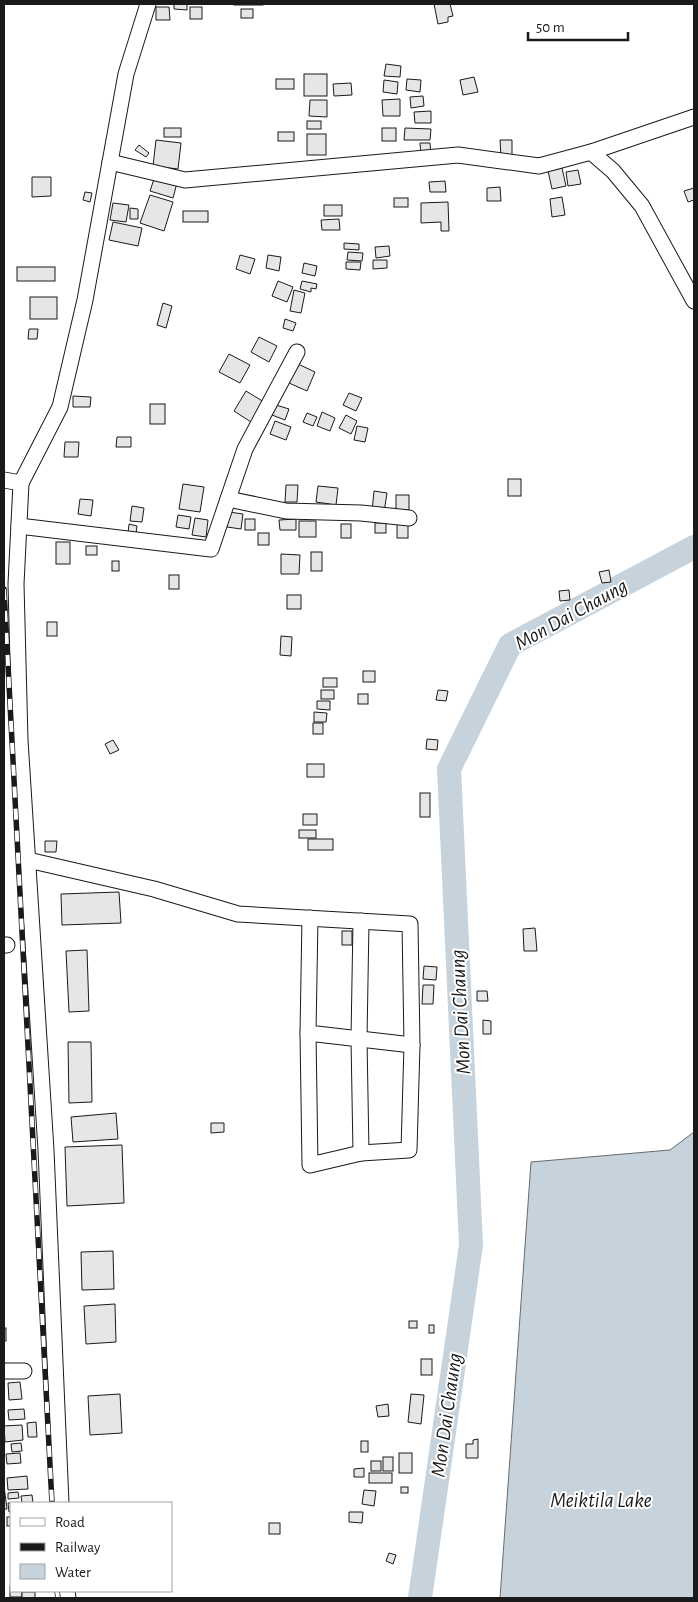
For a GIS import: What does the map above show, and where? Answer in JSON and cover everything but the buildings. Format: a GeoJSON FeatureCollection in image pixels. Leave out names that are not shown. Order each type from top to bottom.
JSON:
{"type":"FeatureCollection","features":[{"type":"Feature","properties":{"kind":"street"},"geometry":{"type":"LineString","coordinates":[[61,1502],[46,1150],[20,740],[16,584],[21,483],[60,407],[85,300],[126,74],[148,4]]}},
{"type":"Feature","properties":{"kind":"street"},"geometry":{"type":"LineString","coordinates":[[110,162],[185,180],[458,155],[538,166],[591,152],[694,117]]}},
{"type":"Feature","properties":{"kind":"street"},"geometry":{"type":"LineString","coordinates":[[591,152],[613,171],[642,206],[694,301]]}},
{"type":"Feature","properties":{"kind":"street"},"geometry":{"type":"LineString","coordinates":[[19,526],[211,549],[245,449],[297,352]]}},
{"type":"Feature","properties":{"kind":"street"},"geometry":{"type":"LineString","coordinates":[[4,480],[21,483]]}},
{"type":"Feature","properties":{"kind":"street"},"geometry":{"type":"LineString","coordinates":[[228,499],[286,511],[361,513],[410,518]]}},
{"type":"Feature","properties":{"kind":"street"},"geometry":{"type":"LineString","coordinates":[[28,860],[154,889],[238,914],[310,918],[410,924],[412,1045],[409,1150],[361,1153],[310,1165],[308,1033],[310,918]]}},
{"type":"Feature","properties":{"kind":"street"},"geometry":{"type":"LineString","coordinates":[[361,921],[359,1039],[361,1153]]}},
{"type":"Feature","properties":{"kind":"street"},"geometry":{"type":"LineString","coordinates":[[308,1033],[412,1045]]}},
{"type":"Feature","properties":{"kind":"street"},"geometry":{"type":"LineString","coordinates":[[4,1371],[24,1371]]}},
{"type":"Feature","properties":{"kind":"water","name":"Meiktila Lake"},"geometry":{"type":"Polygon","coordinates":[[[694,1132],[694,1598],[500,1598],[531,1162],[670,1150],[694,1132]]]}},
{"type":"Feature","properties":{"kind":"waterway","name":"Mon Dai Chaung"},"geometry":{"type":"LineString","coordinates":[[420,1598],[471,1245],[449,769],[510,645],[694,547]]}},
{"type":"Feature","properties":{"kind":"railway"},"geometry":{"type":"LineString","coordinates":[[4,589],[52,1502]]}},
{"type":"Feature","properties":{"kind":"railway"},"geometry":{"type":"LineString","coordinates":[[57,1592],[58,1598]]}}]}
